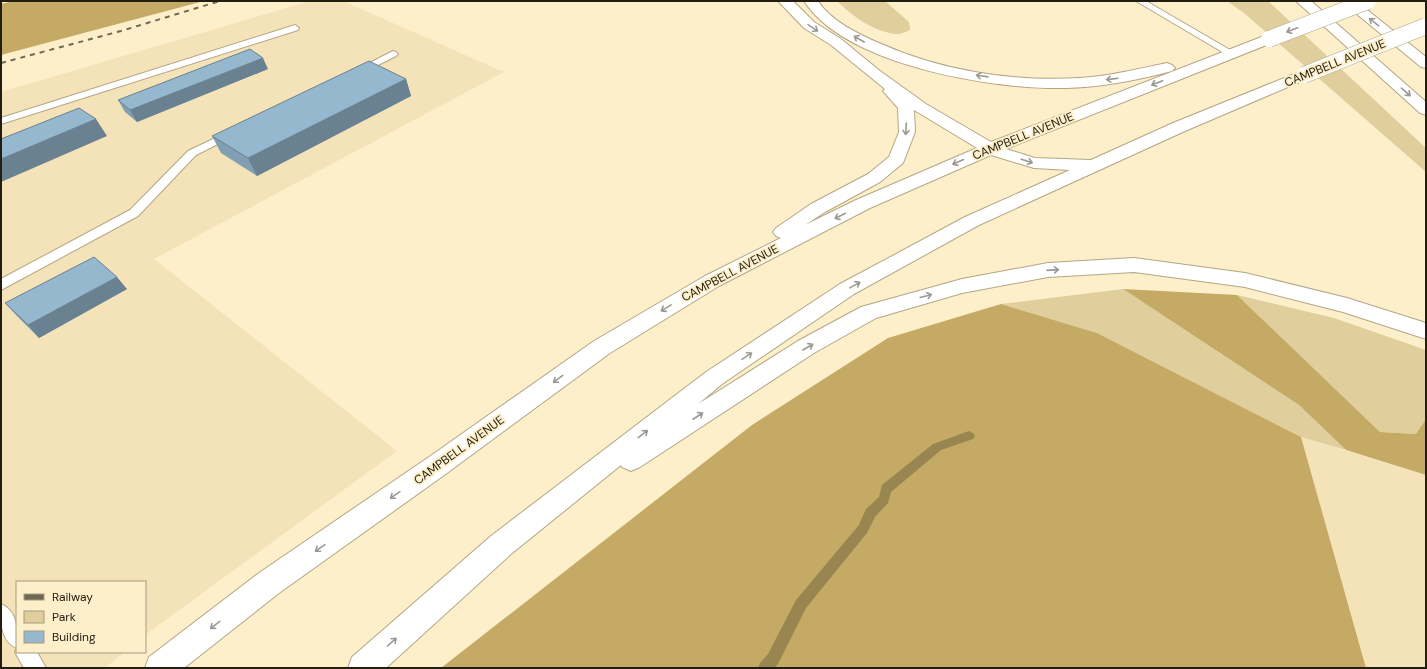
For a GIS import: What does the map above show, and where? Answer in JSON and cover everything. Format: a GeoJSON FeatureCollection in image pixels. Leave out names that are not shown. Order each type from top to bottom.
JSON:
{"type":"FeatureCollection","features":[{"type":"Feature","properties":{"kind":"highway"},"geometry":{"type":"LineString","coordinates":[[785,1],[809,25],[836,42],[875,74],[920,107],[990,148],[1034,163],[1093,166]]}},
{"type":"Feature","properties":{"kind":"highway"},"geometry":{"type":"LineString","coordinates":[[811,1],[818,13],[860,41],[911,62],[970,75],[1016,81],[1053,83],[1125,77],[1232,54]]}},
{"type":"Feature","properties":{"kind":"highway"},"geometry":{"type":"LineString","coordinates":[[1303,1],[1426,110]]}},
{"type":"Feature","properties":{"kind":"highway"},"geometry":{"type":"LineString","coordinates":[[1348,1],[1426,64]]}},
{"type":"Feature","properties":{"kind":"highway","name":"CAMPBELL AVENUE"},"geometry":{"type":"LineString","coordinates":[[160,668],[269,583],[432,469],[602,347],[712,281],[863,204],[990,148],[1368,1]]}},
{"type":"Feature","properties":{"kind":"highway"},"geometry":{"type":"LineString","coordinates":[[1288,3],[1386,75]]}},
{"type":"Feature","properties":{"kind":"highway","name":"CAMPBELL AVENUE"},"geometry":{"type":"LineString","coordinates":[[363,668],[501,545],[714,378],[847,289],[972,221],[1093,166],[1179,127],[1426,26]]}},
{"type":"Feature","properties":{"kind":"highway"},"geometry":{"type":"LineString","coordinates":[[712,281],[818,208],[874,178],[897,159],[908,132],[906,107],[875,74]]}},
{"type":"Feature","properties":{"kind":"highway"},"geometry":{"type":"LineString","coordinates":[[501,545],[724,399],[806,348],[869,312],[962,286],[1048,270],[1134,265],[1245,280],[1347,304],[1426,331]]}},
{"type":"Feature","properties":{"kind":"lane"},"geometry":{"type":"LineString","coordinates":[[1140,1],[1232,54]]}},
{"type":"Feature","properties":{"kind":"lane"},"geometry":{"type":"LineString","coordinates":[[1,121],[295,28]]}},
{"type":"Feature","properties":{"kind":"lane"},"geometry":{"type":"LineString","coordinates":[[350,75],[393,54]]}},
{"type":"Feature","properties":{"kind":"lane"},"geometry":{"type":"LineString","coordinates":[[1,285],[134,213],[192,153],[242,128]]}},
{"type":"Feature","properties":{"kind":"lane"},"geometry":{"type":"LineString","coordinates":[[1,614],[16,636]]}},
{"type":"Feature","properties":{"kind":"lane"},"geometry":{"type":"LineString","coordinates":[[27,653],[36,668]]}},
{"type":"Feature","properties":{"kind":"shaded area"},"geometry":{"type":"Polygon","coordinates":[[[14,1],[204,1],[1,55],[1,4],[14,1]]]}},
{"type":"Feature","properties":{"kind":"shaded area"},"geometry":{"type":"Polygon","coordinates":[[[310,1],[343,1],[504,72],[154,259],[397,451],[146,634],[146,581],[16,581],[16,653],[124,653],[105,668],[1,668],[1,92],[310,1]]]}},
{"type":"Feature","properties":{"kind":"shaded area"},"geometry":{"type":"Polygon","coordinates":[[[1123,289],[1237,295],[1380,432],[1416,434],[1426,419],[1426,475],[1346,450],[1299,405],[1123,289]]]}},
{"type":"Feature","properties":{"kind":"shaded area"},"geometry":{"type":"Polygon","coordinates":[[[1001,304],[1097,333],[1301,437],[1366,668],[441,668],[752,425],[888,338],[1001,304]]]}},
{"type":"Feature","properties":{"kind":"shaded area"},"geometry":{"type":"Polygon","coordinates":[[[1301,437],[1426,475],[1426,668],[1366,668],[1301,437]]]}},
{"type":"Feature","properties":{"kind":"green space"},"geometry":{"type":"Polygon","coordinates":[[[837,1],[885,1],[909,22],[910,30],[898,34],[881,31],[864,23],[837,1]]]}},
{"type":"Feature","properties":{"kind":"green space"},"geometry":{"type":"Polygon","coordinates":[[[1227,1],[1268,1],[1426,148],[1426,172],[1244,13],[1227,1]]]}},
{"type":"Feature","properties":{"kind":"green space"},"geometry":{"type":"Polygon","coordinates":[[[1123,289],[1299,405],[1346,450],[1301,437],[1097,333],[1001,304],[1123,289]]]}},
{"type":"Feature","properties":{"kind":"green space"},"geometry":{"type":"Polygon","coordinates":[[[1237,295],[1334,318],[1426,350],[1426,419],[1416,434],[1380,432],[1237,295]]]}},
{"type":"Feature","properties":{"kind":"building"},"geometry":{"type":"Polygon","coordinates":[[[250,49],[263,58],[130,110],[118,100],[250,49]]]}},
{"type":"Feature","properties":{"kind":"building"},"geometry":{"type":"Polygon","coordinates":[[[369,61],[406,79],[248,158],[212,136],[369,61]]]}},
{"type":"Feature","properties":{"kind":"building"},"geometry":{"type":"Polygon","coordinates":[[[79,108],[96,119],[1,159],[1,139],[79,108]]]}},
{"type":"Feature","properties":{"kind":"building"},"geometry":{"type":"Polygon","coordinates":[[[94,257],[117,277],[28,325],[5,303],[94,257]]]}},
{"type":"Feature","properties":{"kind":"waterway"},"geometry":{"type":"LineString","coordinates":[[765,668],[773,659],[801,604],[863,529],[870,513],[884,499],[886,489],[937,447],[969,436]]}},
{"type":"Feature","properties":{"kind":"railway"},"geometry":{"type":"LineString","coordinates":[[1,63],[121,31],[220,1]]}}]}
